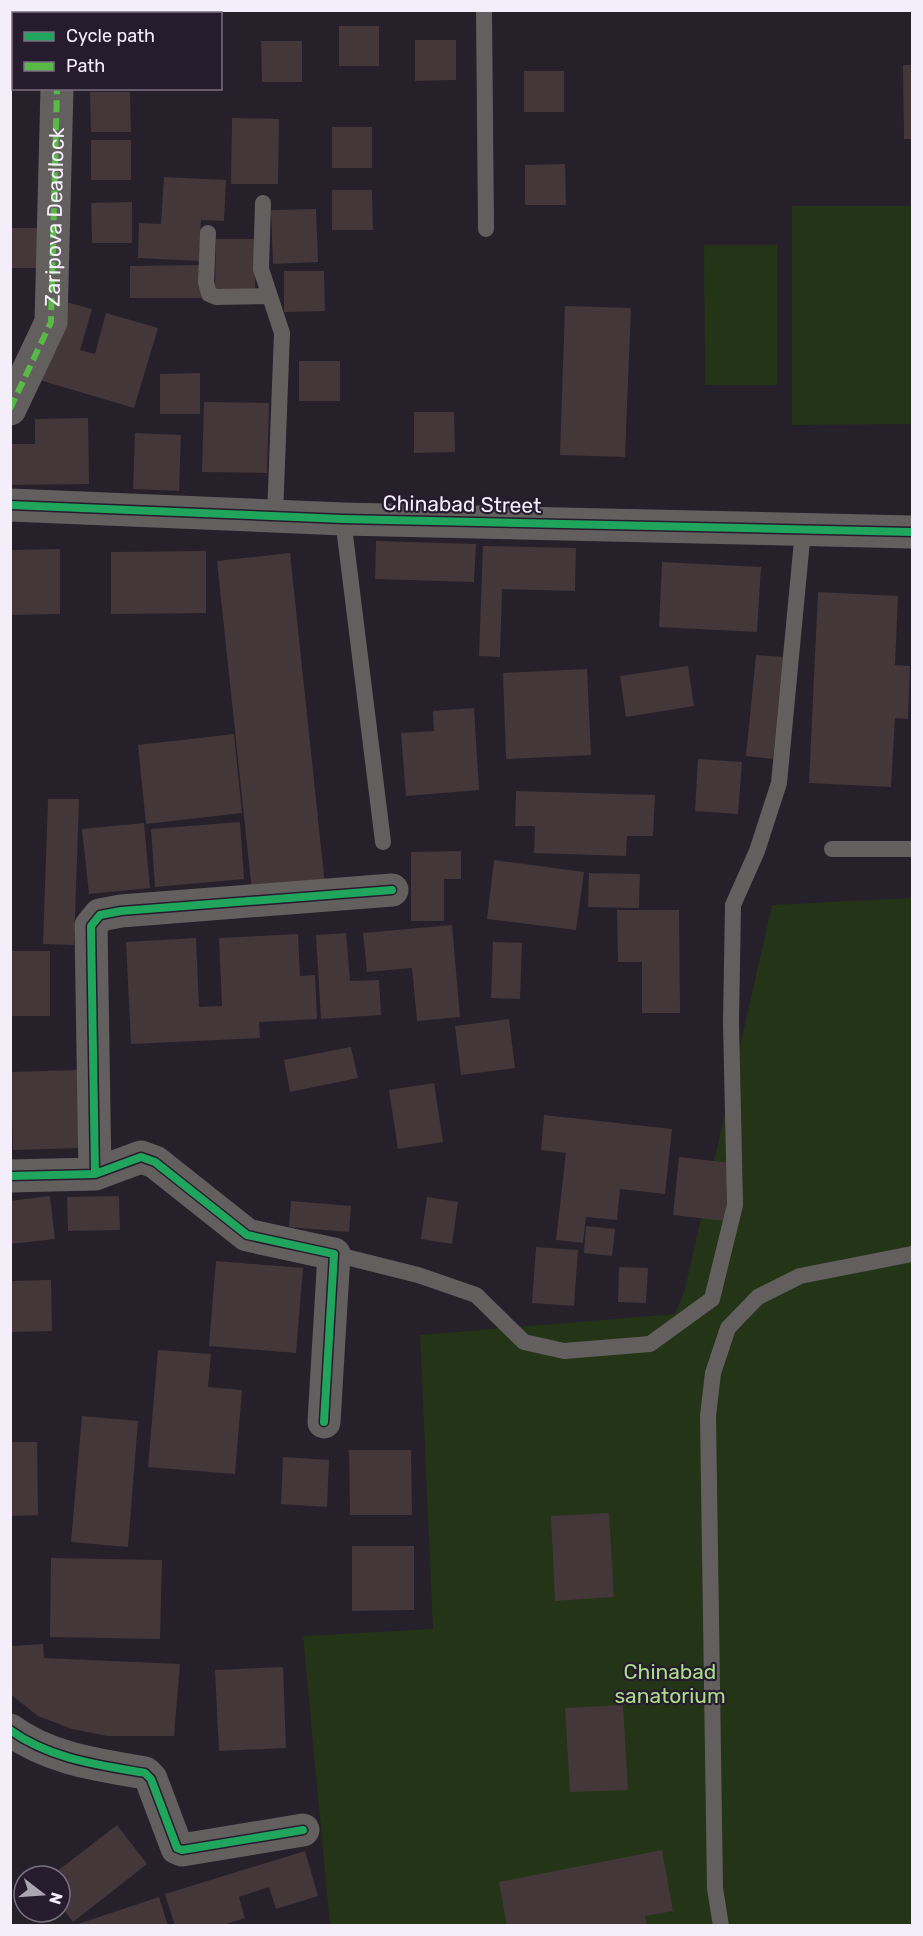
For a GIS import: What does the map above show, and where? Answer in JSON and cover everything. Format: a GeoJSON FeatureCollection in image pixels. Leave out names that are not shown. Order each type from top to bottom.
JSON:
{"type":"FeatureCollection","features":[{"type":"Feature","properties":{"kind":"street","name":"Zaripova Deadlock"},"geometry":{"type":"LineString","coordinates":[[10,409],[51,322],[57,90]]}},
{"type":"Feature","properties":{"kind":"street","name":"Chinabad Street"},"geometry":{"type":"LineString","coordinates":[[10,505],[343,519],[912,532]]}},
{"type":"Feature","properties":{"kind":"street"},"geometry":{"type":"LineString","coordinates":[[95,1174],[91,926],[100,915],[121,911],[392,890]]}},
{"type":"Feature","properties":{"kind":"street"},"geometry":{"type":"LineString","coordinates":[[10,1176],[95,1174],[141,1157],[155,1162],[247,1235],[334,1254],[324,1422]]}},
{"type":"Feature","properties":{"kind":"street"},"geometry":{"type":"LineString","coordinates":[[10,1730],[50,1752],[100,1766],[145,1773],[151,1779],[177,1848],[182,1850],[303,1830]]}},
{"type":"Feature","properties":{"kind":"lane"},"geometry":{"type":"LineString","coordinates":[[484,10],[486,229]]}},
{"type":"Feature","properties":{"kind":"lane"},"geometry":{"type":"LineString","coordinates":[[263,202],[261,269],[282,333],[275,516]]}},
{"type":"Feature","properties":{"kind":"lane"},"geometry":{"type":"LineString","coordinates":[[208,233],[206,282],[209,294],[216,297],[269,296]]}},
{"type":"Feature","properties":{"kind":"lane"},"geometry":{"type":"LineString","coordinates":[[343,519],[383,842]]}},
{"type":"Feature","properties":{"kind":"lane"},"geometry":{"type":"LineString","coordinates":[[334,1254],[418,1275],[476,1295],[524,1342],[564,1351],[650,1344],[712,1299],[735,1205],[731,1022],[734,905],[757,851],[779,783],[803,530]]}},
{"type":"Feature","properties":{"kind":"lane"},"geometry":{"type":"LineString","coordinates":[[832,849],[912,849]]}},
{"type":"Feature","properties":{"kind":"lane"},"geometry":{"type":"LineString","coordinates":[[722,1926],[715,1888],[708,1439],[713,1372],[728,1328],[758,1298],[801,1276],[912,1254]]}},
{"type":"Feature","properties":{"kind":"green space"},"geometry":{"type":"Polygon","coordinates":[[[792,206],[912,206],[912,424],[792,425],[792,206]]]}},
{"type":"Feature","properties":{"kind":"green space"},"geometry":{"type":"Polygon","coordinates":[[[704,245],[777,245],[777,385],[705,385],[704,245]]]}},
{"type":"Feature","properties":{"kind":"green space","name":"Chinabad sanatorium"},"geometry":{"type":"Polygon","coordinates":[[[912,898],[912,1925],[330,1925],[303,1636],[433,1629],[420,1335],[675,1314],[685,1289],[772,905],[912,898]]]}},
{"type":"Feature","properties":{"kind":"building"},"geometry":{"type":"Polygon","coordinates":[[[10,18],[12,18],[12,88],[10,88],[10,18]]]}},
{"type":"Feature","properties":{"kind":"building"},"geometry":{"type":"Polygon","coordinates":[[[339,26],[379,26],[379,66],[339,66],[339,26]]]}},
{"type":"Feature","properties":{"kind":"building"},"geometry":{"type":"Polygon","coordinates":[[[415,40],[456,40],[456,80],[415,81],[415,40]]]}},
{"type":"Feature","properties":{"kind":"building"},"geometry":{"type":"Polygon","coordinates":[[[261,41],[302,41],[302,82],[262,82],[261,41]]]}},
{"type":"Feature","properties":{"kind":"building"},"geometry":{"type":"Polygon","coordinates":[[[903,65],[912,65],[912,139],[904,139],[903,65]]]}},
{"type":"Feature","properties":{"kind":"building"},"geometry":{"type":"Polygon","coordinates":[[[524,71],[564,71],[564,112],[524,112],[524,71]]]}},
{"type":"Feature","properties":{"kind":"building"},"geometry":{"type":"Polygon","coordinates":[[[90,92],[130,92],[131,132],[91,132],[90,92]]]}},
{"type":"Feature","properties":{"kind":"building"},"geometry":{"type":"Polygon","coordinates":[[[232,118],[279,119],[278,184],[231,184],[232,118]]]}},
{"type":"Feature","properties":{"kind":"building"},"geometry":{"type":"Polygon","coordinates":[[[332,127],[372,127],[372,168],[332,168],[332,127]]]}},
{"type":"Feature","properties":{"kind":"building"},"geometry":{"type":"Polygon","coordinates":[[[91,140],[131,140],[131,180],[91,180],[91,140]]]}},
{"type":"Feature","properties":{"kind":"building"},"geometry":{"type":"Polygon","coordinates":[[[565,164],[566,205],[525,205],[525,165],[565,164]]]}},
{"type":"Feature","properties":{"kind":"building"},"geometry":{"type":"Polygon","coordinates":[[[164,177],[226,180],[224,221],[201,220],[199,261],[138,258],[139,223],[161,224],[164,177]]]}},
{"type":"Feature","properties":{"kind":"building"},"geometry":{"type":"Polygon","coordinates":[[[332,190],[372,190],[373,230],[332,230],[332,190]]]}},
{"type":"Feature","properties":{"kind":"building"},"geometry":{"type":"Polygon","coordinates":[[[132,202],[132,243],[92,243],[91,203],[132,202]]]}},
{"type":"Feature","properties":{"kind":"building"},"geometry":{"type":"Polygon","coordinates":[[[316,209],[318,262],[273,264],[271,210],[316,209]]]}},
{"type":"Feature","properties":{"kind":"building"},"geometry":{"type":"Polygon","coordinates":[[[10,228],[43,228],[43,268],[10,268],[10,228]]]}},
{"type":"Feature","properties":{"kind":"building"},"geometry":{"type":"Polygon","coordinates":[[[216,239],[256,239],[255,291],[215,290],[216,239]]]}},
{"type":"Feature","properties":{"kind":"building"},"geometry":{"type":"Polygon","coordinates":[[[200,265],[201,298],[130,298],[130,266],[200,265]]]}},
{"type":"Feature","properties":{"kind":"building"},"geometry":{"type":"Polygon","coordinates":[[[284,271],[324,271],[325,311],[284,312],[284,271]]]}},
{"type":"Feature","properties":{"kind":"building"},"geometry":{"type":"Polygon","coordinates":[[[59,300],[92,309],[80,350],[95,354],[106,313],[158,328],[134,408],[36,379],[59,300]]]}},
{"type":"Feature","properties":{"kind":"building"},"geometry":{"type":"Polygon","coordinates":[[[565,306],[631,308],[625,457],[560,455],[565,306]]]}},
{"type":"Feature","properties":{"kind":"building"},"geometry":{"type":"Polygon","coordinates":[[[299,361],[340,361],[340,401],[299,401],[299,361]]]}},
{"type":"Feature","properties":{"kind":"building"},"geometry":{"type":"Polygon","coordinates":[[[200,373],[200,414],[160,414],[160,374],[200,373]]]}},
{"type":"Feature","properties":{"kind":"building"},"geometry":{"type":"Polygon","coordinates":[[[204,402],[269,403],[267,473],[202,472],[204,402]]]}},
{"type":"Feature","properties":{"kind":"building"},"geometry":{"type":"Polygon","coordinates":[[[414,412],[454,412],[455,452],[414,453],[414,412]]]}},
{"type":"Feature","properties":{"kind":"building"},"geometry":{"type":"Polygon","coordinates":[[[88,418],[89,484],[10,485],[10,444],[35,444],[35,419],[88,418]]]}},
{"type":"Feature","properties":{"kind":"building"},"geometry":{"type":"Polygon","coordinates":[[[135,433],[181,435],[179,491],[133,489],[135,433]]]}},
{"type":"Feature","properties":{"kind":"building"},"geometry":{"type":"Polygon","coordinates":[[[376,541],[476,544],[474,582],[375,579],[376,541]]]}},
{"type":"Feature","properties":{"kind":"building"},"geometry":{"type":"Polygon","coordinates":[[[483,546],[576,548],[575,591],[502,589],[500,657],[479,656],[483,546]]]}},
{"type":"Feature","properties":{"kind":"building"},"geometry":{"type":"Polygon","coordinates":[[[60,549],[60,614],[10,615],[10,550],[60,549]]]}},
{"type":"Feature","properties":{"kind":"building"},"geometry":{"type":"Polygon","coordinates":[[[206,551],[206,613],[111,614],[111,552],[206,551]]]}},
{"type":"Feature","properties":{"kind":"building"},"geometry":{"type":"Polygon","coordinates":[[[290,553],[325,885],[252,892],[217,561],[290,553]]]}},
{"type":"Feature","properties":{"kind":"building"},"geometry":{"type":"Polygon","coordinates":[[[662,562],[761,567],[757,632],[659,627],[662,562]]]}},
{"type":"Feature","properties":{"kind":"building"},"geometry":{"type":"Polygon","coordinates":[[[818,592],[898,596],[895,665],[910,666],[908,719],[895,718],[891,787],[809,783],[818,592]]]}},
{"type":"Feature","properties":{"kind":"building"},"geometry":{"type":"Polygon","coordinates":[[[756,655],[783,657],[773,759],[746,756],[756,655]]]}},
{"type":"Feature","properties":{"kind":"building"},"geometry":{"type":"Polygon","coordinates":[[[688,666],[694,706],[626,717],[620,676],[688,666]]]}},
{"type":"Feature","properties":{"kind":"building"},"geometry":{"type":"Polygon","coordinates":[[[587,669],[591,755],[506,759],[503,673],[587,669]]]}},
{"type":"Feature","properties":{"kind":"building"},"geometry":{"type":"Polygon","coordinates":[[[474,708],[479,790],[406,796],[401,733],[434,731],[433,711],[474,708]]]}},
{"type":"Feature","properties":{"kind":"building"},"geometry":{"type":"Polygon","coordinates":[[[234,734],[242,813],[146,824],[138,745],[234,734]]]}},
{"type":"Feature","properties":{"kind":"building"},"geometry":{"type":"Polygon","coordinates":[[[698,759],[742,762],[738,814],[695,811],[698,759]]]}},
{"type":"Feature","properties":{"kind":"building"},"geometry":{"type":"Polygon","coordinates":[[[516,791],[655,795],[653,836],[627,836],[626,856],[534,853],[535,826],[515,826],[516,791]]]}},
{"type":"Feature","properties":{"kind":"building"},"geometry":{"type":"Polygon","coordinates":[[[48,799],[79,799],[74,945],[43,944],[48,799]]]}},
{"type":"Feature","properties":{"kind":"building"},"geometry":{"type":"Polygon","coordinates":[[[240,822],[244,879],[155,887],[151,829],[240,822]]]}},
{"type":"Feature","properties":{"kind":"building"},"geometry":{"type":"Polygon","coordinates":[[[144,823],[150,888],[89,894],[82,829],[144,823]]]}},
{"type":"Feature","properties":{"kind":"building"},"geometry":{"type":"Polygon","coordinates":[[[461,851],[461,879],[444,879],[444,921],[411,921],[411,852],[461,851]]]}},
{"type":"Feature","properties":{"kind":"building"},"geometry":{"type":"Polygon","coordinates":[[[494,860],[584,872],[576,930],[487,919],[494,860]]]}},
{"type":"Feature","properties":{"kind":"building"},"geometry":{"type":"Polygon","coordinates":[[[589,873],[640,874],[639,908],[588,907],[589,873]]]}},
{"type":"Feature","properties":{"kind":"building"},"geometry":{"type":"Polygon","coordinates":[[[617,910],[679,910],[680,1013],[642,1013],[642,962],[618,962],[617,910]]]}},
{"type":"Feature","properties":{"kind":"building"},"geometry":{"type":"Polygon","coordinates":[[[452,925],[460,1017],[417,1021],[412,968],[367,972],[363,933],[452,925]]]}},
{"type":"Feature","properties":{"kind":"building"},"geometry":{"type":"Polygon","coordinates":[[[346,933],[350,981],[379,980],[381,1015],[321,1019],[316,935],[346,933]]]}},
{"type":"Feature","properties":{"kind":"building"},"geometry":{"type":"Polygon","coordinates":[[[298,934],[300,976],[315,975],[317,1019],[259,1022],[260,1038],[131,1044],[126,942],[196,938],[199,1007],[222,1006],[219,938],[298,934]]]}},
{"type":"Feature","properties":{"kind":"building"},"geometry":{"type":"Polygon","coordinates":[[[493,942],[522,943],[520,999],[491,998],[493,942]]]}},
{"type":"Feature","properties":{"kind":"building"},"geometry":{"type":"Polygon","coordinates":[[[10,951],[50,951],[50,1016],[10,1016],[10,951]]]}},
{"type":"Feature","properties":{"kind":"building"},"geometry":{"type":"Polygon","coordinates":[[[509,1019],[515,1068],[461,1075],[455,1026],[509,1019]]]}},
{"type":"Feature","properties":{"kind":"building"},"geometry":{"type":"Polygon","coordinates":[[[351,1047],[358,1078],[290,1092],[284,1060],[351,1047]]]}},
{"type":"Feature","properties":{"kind":"building"},"geometry":{"type":"Polygon","coordinates":[[[78,1070],[80,1148],[13,1150],[11,1072],[78,1070]]]}},
{"type":"Feature","properties":{"kind":"building"},"geometry":{"type":"Polygon","coordinates":[[[434,1083],[443,1142],[398,1149],[389,1090],[434,1083]]]}},
{"type":"Feature","properties":{"kind":"building"},"geometry":{"type":"Polygon","coordinates":[[[544,1115],[672,1129],[665,1194],[620,1189],[617,1220],[586,1217],[583,1243],[556,1240],[566,1153],[541,1150],[544,1115]]]}},
{"type":"Feature","properties":{"kind":"building"},"geometry":{"type":"Polygon","coordinates":[[[679,1157],[731,1163],[725,1221],[673,1215],[679,1157]]]}},
{"type":"Feature","properties":{"kind":"building"},"geometry":{"type":"Polygon","coordinates":[[[50,1196],[55,1239],[10,1244],[10,1201],[50,1196]]]}},
{"type":"Feature","properties":{"kind":"building"},"geometry":{"type":"Polygon","coordinates":[[[119,1196],[120,1230],[68,1231],[67,1197],[119,1196]]]}},
{"type":"Feature","properties":{"kind":"building"},"geometry":{"type":"Polygon","coordinates":[[[427,1197],[458,1202],[452,1244],[421,1239],[427,1197]]]}},
{"type":"Feature","properties":{"kind":"building"},"geometry":{"type":"Polygon","coordinates":[[[291,1201],[351,1206],[349,1232],[289,1227],[291,1201]]]}},
{"type":"Feature","properties":{"kind":"building"},"geometry":{"type":"Polygon","coordinates":[[[586,1226],[615,1229],[612,1256],[584,1253],[586,1226]]]}},
{"type":"Feature","properties":{"kind":"building"},"geometry":{"type":"Polygon","coordinates":[[[536,1247],[578,1250],[574,1306],[532,1303],[536,1247]]]}},
{"type":"Feature","properties":{"kind":"building"},"geometry":{"type":"Polygon","coordinates":[[[216,1261],[303,1268],[296,1353],[209,1346],[216,1261]]]}},
{"type":"Feature","properties":{"kind":"building"},"geometry":{"type":"Polygon","coordinates":[[[619,1267],[648,1268],[646,1303],[618,1302],[619,1267]]]}},
{"type":"Feature","properties":{"kind":"building"},"geometry":{"type":"Polygon","coordinates":[[[51,1280],[52,1331],[10,1332],[10,1281],[51,1280]]]}},
{"type":"Feature","properties":{"kind":"building"},"geometry":{"type":"Polygon","coordinates":[[[158,1350],[211,1354],[208,1387],[242,1390],[235,1474],[148,1467],[158,1350]]]}},
{"type":"Feature","properties":{"kind":"building"},"geometry":{"type":"Polygon","coordinates":[[[82,1416],[138,1421],[128,1547],[71,1542],[82,1416]]]}},
{"type":"Feature","properties":{"kind":"building"},"geometry":{"type":"Polygon","coordinates":[[[10,1442],[37,1442],[38,1515],[10,1516],[10,1442]]]}},
{"type":"Feature","properties":{"kind":"building"},"geometry":{"type":"Polygon","coordinates":[[[349,1450],[411,1450],[412,1515],[350,1515],[349,1450]]]}},
{"type":"Feature","properties":{"kind":"building"},"geometry":{"type":"Polygon","coordinates":[[[283,1457],[329,1460],[327,1507],[281,1504],[283,1457]]]}},
{"type":"Feature","properties":{"kind":"building"},"geometry":{"type":"Polygon","coordinates":[[[609,1513],[614,1597],[555,1601],[551,1516],[609,1513]]]}},
{"type":"Feature","properties":{"kind":"building"},"geometry":{"type":"Polygon","coordinates":[[[352,1546],[414,1546],[414,1610],[352,1611],[352,1546]]]}},
{"type":"Feature","properties":{"kind":"building"},"geometry":{"type":"Polygon","coordinates":[[[51,1558],[162,1560],[160,1639],[50,1637],[51,1558]]]}},
{"type":"Feature","properties":{"kind":"building"},"geometry":{"type":"Polygon","coordinates":[[[43,1644],[44,1658],[180,1664],[174,1736],[107,1736],[72,1729],[38,1716],[10,1694],[10,1646],[43,1644]]]}},
{"type":"Feature","properties":{"kind":"building"},"geometry":{"type":"Polygon","coordinates":[[[283,1667],[286,1748],[219,1751],[215,1670],[283,1667]]]}},
{"type":"Feature","properties":{"kind":"building"},"geometry":{"type":"Polygon","coordinates":[[[623,1705],[628,1790],[570,1792],[565,1708],[623,1705]]]}},
{"type":"Feature","properties":{"kind":"building"},"geometry":{"type":"Polygon","coordinates":[[[117,1825],[147,1864],[73,1922],[72,1864],[67,1864],[117,1825]]]}},
{"type":"Feature","properties":{"kind":"building"},"geometry":{"type":"Polygon","coordinates":[[[662,1850],[673,1911],[645,1916],[647,1926],[507,1926],[499,1882],[662,1850]]]}},
{"type":"Feature","properties":{"kind":"building"},"geometry":{"type":"Polygon","coordinates":[[[305,1851],[318,1896],[276,1909],[269,1887],[239,1897],[245,1918],[220,1926],[175,1926],[165,1894],[305,1851]]]}},
{"type":"Feature","properties":{"kind":"building"},"geometry":{"type":"Polygon","coordinates":[[[159,1897],[168,1926],[75,1926],[75,1925],[159,1897]]]}},
{"type":"Feature","properties":{"kind":"marked path"},"geometry":{"type":"LineString","coordinates":[[10,409],[51,322],[57,90]]}},
{"type":"Feature","properties":{"kind":"cycle path"},"geometry":{"type":"LineString","coordinates":[[10,505],[343,519],[912,532]]}},
{"type":"Feature","properties":{"kind":"cycle path"},"geometry":{"type":"LineString","coordinates":[[95,1174],[91,926],[100,915],[121,911],[392,890]]}},
{"type":"Feature","properties":{"kind":"cycle path"},"geometry":{"type":"LineString","coordinates":[[10,1176],[95,1174],[141,1157],[155,1162],[247,1235],[334,1254],[324,1422]]}},
{"type":"Feature","properties":{"kind":"cycle path"},"geometry":{"type":"LineString","coordinates":[[10,1730],[25,1740],[58,1754],[93,1764],[145,1773],[151,1779],[177,1848],[182,1850],[303,1830]]}}]}
